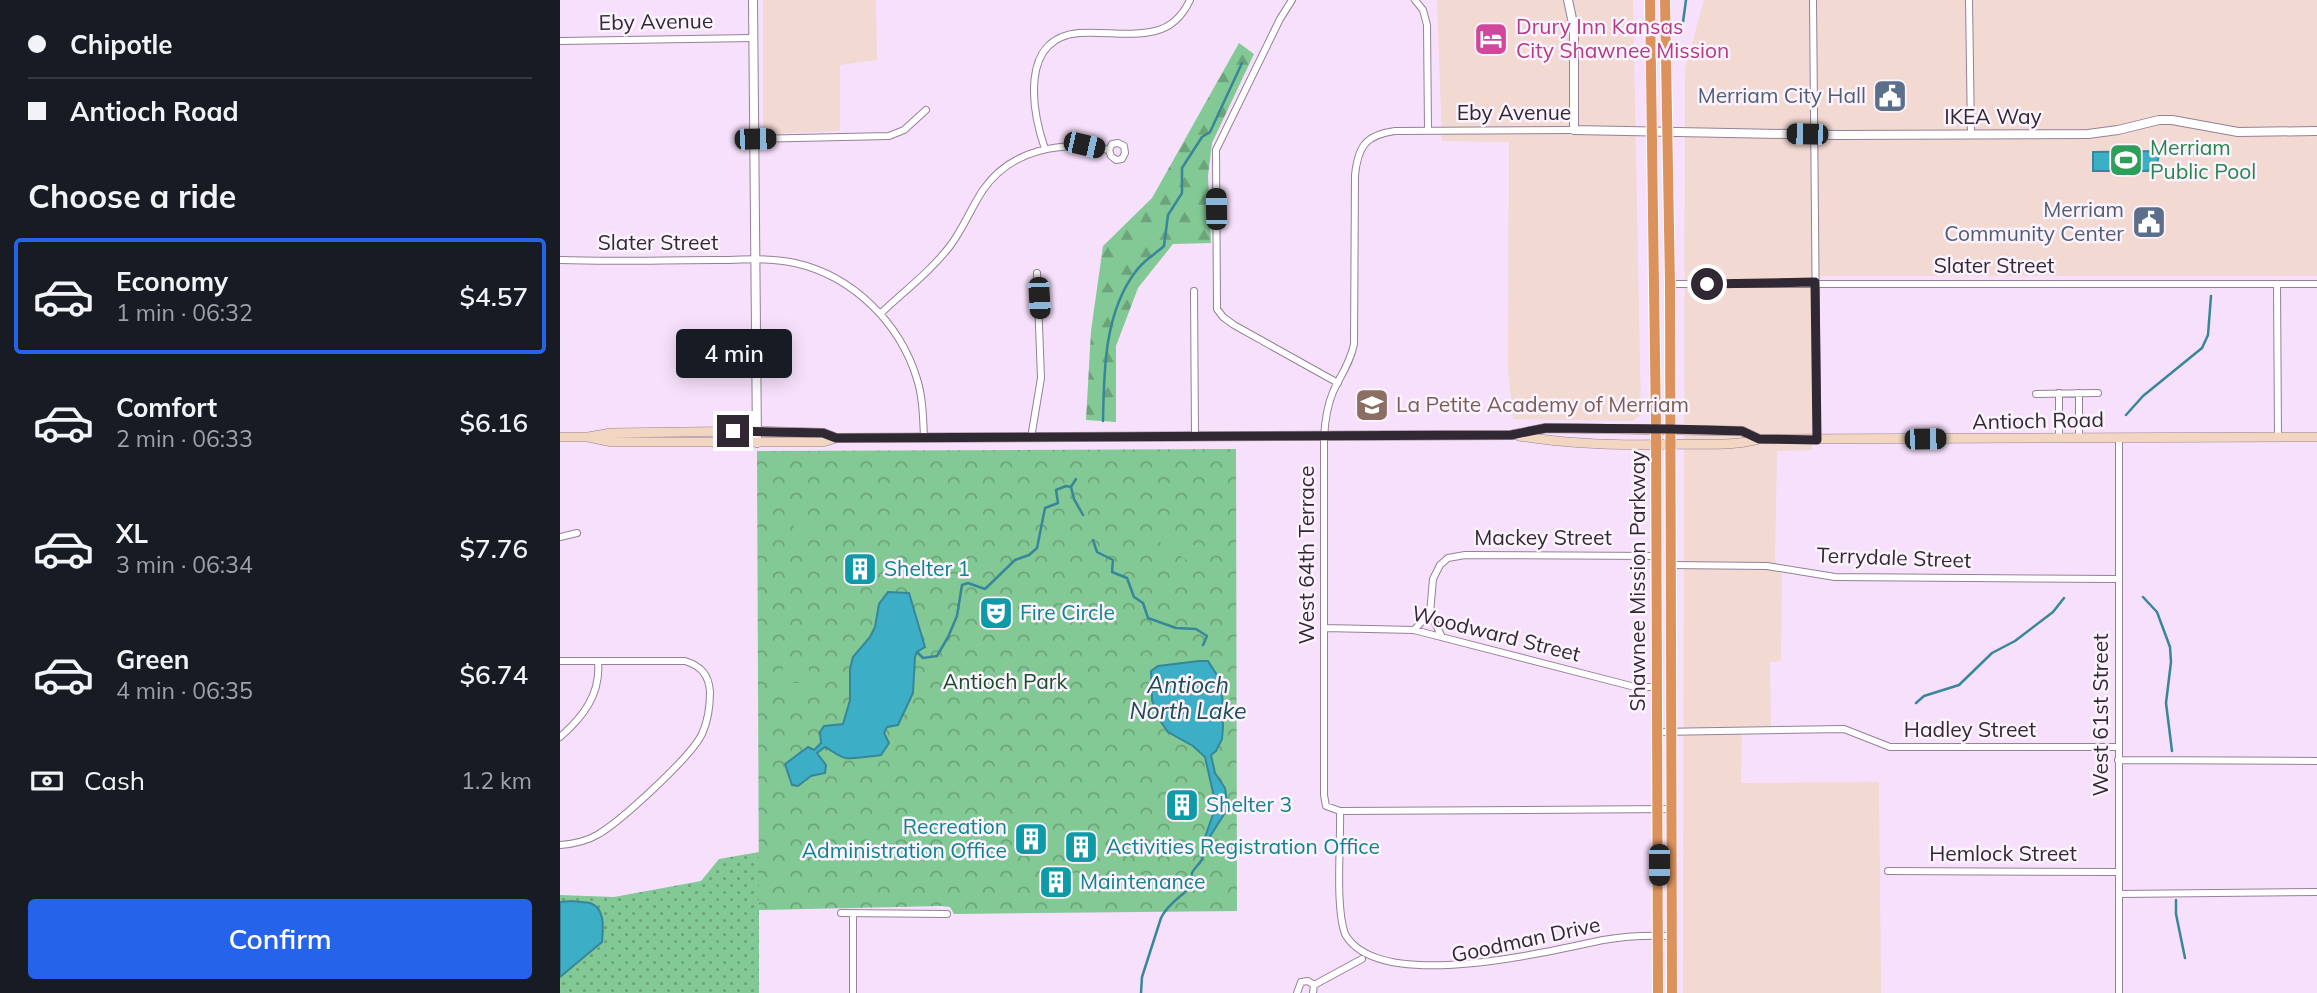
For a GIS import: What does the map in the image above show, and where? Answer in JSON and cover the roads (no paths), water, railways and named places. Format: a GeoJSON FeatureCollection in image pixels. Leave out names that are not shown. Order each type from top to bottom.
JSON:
{"type":"FeatureCollection","features":[{"type":"Feature","properties":{"kind":"highway","name":"Shawnee Mission Parkway"},"geometry":{"type":"LineString","coordinates":[[1650,0],[1656,428],[1658,993]]}},
{"type":"Feature","properties":{"kind":"highway","name":"Shawnee Mission Parkway"},"geometry":{"type":"LineString","coordinates":[[1665,0],[1670,284],[1672,993]]}},
{"type":"Feature","properties":{"kind":"highway"},"geometry":{"type":"LineString","coordinates":[[1653,235],[1665,278],[1670,284]]}},
{"type":"Feature","properties":{"kind":"main road","name":"Antioch Road"},"geometry":{"type":"LineString","coordinates":[[1511,435],[1546,428],[1656,428],[1742,431],[1759,439]]}},
{"type":"Feature","properties":{"kind":"main road","name":"Antioch Road"},"geometry":{"type":"LineString","coordinates":[[560,437],[588,437],[611,433],[757,430],[823,433],[836,438]]}},
{"type":"Feature","properties":{"kind":"main road","name":"Antioch Road"},"geometry":{"type":"LineString","coordinates":[[588,437],[612,442],[757,443],[823,442],[836,438],[1511,435],[1547,440],[1656,445],[1743,444],[1759,439],[2317,437]]}},
{"type":"Feature","properties":{"kind":"street"},"geometry":{"type":"LineString","coordinates":[[753,0],[757,443]]}},
{"type":"Feature","properties":{"kind":"street"},"geometry":{"type":"LineString","coordinates":[[1045,149],[1034,103],[1033,82],[1040,58],[1049,47],[1059,39],[1078,33],[1154,32],[1175,22],[1190,0]]}},
{"type":"Feature","properties":{"kind":"street"},"geometry":{"type":"LineString","coordinates":[[1292,0],[1284,10],[1216,150],[1217,309],[1234,325],[1338,383]]}},
{"type":"Feature","properties":{"kind":"street"},"geometry":{"type":"LineString","coordinates":[[1415,0],[1423,10],[1427,25],[1428,130]]}},
{"type":"Feature","properties":{"kind":"street"},"geometry":{"type":"LineString","coordinates":[[1568,0],[1574,28],[1574,130]]}},
{"type":"Feature","properties":{"kind":"street"},"geometry":{"type":"LineString","coordinates":[[1813,0],[1817,440]]}},
{"type":"Feature","properties":{"kind":"street"},"geometry":{"type":"LineString","coordinates":[[1969,0],[1971,134]]}},
{"type":"Feature","properties":{"kind":"street","name":"Eby Avenue"},"geometry":{"type":"LineString","coordinates":[[560,41],[753,38]]}},
{"type":"Feature","properties":{"kind":"street"},"geometry":{"type":"LineString","coordinates":[[755,139],[889,136],[904,130],[926,110]]}},
{"type":"Feature","properties":{"kind":"street","name":"IKEA Way"},"geometry":{"type":"LineString","coordinates":[[1667,132],[2088,134],[2159,120],[2238,132],[2317,131]]}},
{"type":"Feature","properties":{"kind":"street","name":"Eby Avenue"},"geometry":{"type":"LineString","coordinates":[[1365,143],[1377,133],[1428,130],[1667,132]]}},
{"type":"Feature","properties":{"kind":"street","name":"West 64th Terrace"},"geometry":{"type":"LineString","coordinates":[[1340,811],[1326,807],[1324,795],[1324,437],[1326,413],[1338,383],[1350,363],[1354,344],[1355,175],[1358,152],[1365,143]]}},
{"type":"Feature","properties":{"kind":"street"},"geometry":{"type":"LineString","coordinates":[[880,314],[949,248],[977,200],[995,176],[1020,158],[1045,149],[1084,145],[1108,150]]}},
{"type":"Feature","properties":{"kind":"street","name":"Slater Street"},"geometry":{"type":"LineString","coordinates":[[560,260],[756,260],[791,262],[823,272],[853,289],[880,314],[901,342],[910,360],[922,399],[924,438]]}},
{"type":"Feature","properties":{"kind":"street"},"geometry":{"type":"LineString","coordinates":[[1031,438],[1041,378],[1037,273]]}},
{"type":"Feature","properties":{"kind":"street","name":"Slater Street"},"geometry":{"type":"LineString","coordinates":[[1670,284],[2317,284]]}},
{"type":"Feature","properties":{"kind":"street"},"geometry":{"type":"LineString","coordinates":[[2277,284],[2278,437]]}},
{"type":"Feature","properties":{"kind":"street"},"geometry":{"type":"LineString","coordinates":[[1194,290],[1195,436]]}},
{"type":"Feature","properties":{"kind":"street"},"geometry":{"type":"LineString","coordinates":[[2059,393],[2059,438]]}},
{"type":"Feature","properties":{"kind":"street"},"geometry":{"type":"LineString","coordinates":[[2079,393],[2079,438]]}},
{"type":"Feature","properties":{"kind":"street"},"geometry":{"type":"LineString","coordinates":[[2036,394],[2098,393]]}},
{"type":"Feature","properties":{"kind":"street","name":"West 61st Street"},"geometry":{"type":"LineString","coordinates":[[2119,437],[2119,993]]}},
{"type":"Feature","properties":{"kind":"street"},"geometry":{"type":"LineString","coordinates":[[560,537],[577,533]]}},
{"type":"Feature","properties":{"kind":"street","name":"Mackey Street"},"geometry":{"type":"LineString","coordinates":[[1430,613],[1436,572],[1440,565],[1456,556],[1656,556]]}},
{"type":"Feature","properties":{"kind":"street","name":"Terrydale Street"},"geometry":{"type":"LineString","coordinates":[[1670,565],[1767,566],[1835,577],[2118,579]]}},
{"type":"Feature","properties":{"kind":"street"},"geometry":{"type":"LineString","coordinates":[[1414,630],[1430,613],[1442,636]]}},
{"type":"Feature","properties":{"kind":"street","name":"Woodward Street"},"geometry":{"type":"LineString","coordinates":[[1325,628],[1414,630],[1635,687],[1657,687]]}},
{"type":"Feature","properties":{"kind":"street"},"geometry":{"type":"LineString","coordinates":[[560,661],[685,661],[703,670],[709,687],[708,716],[693,749],[610,826],[588,839],[560,845]]}},
{"type":"Feature","properties":{"kind":"street"},"geometry":{"type":"LineString","coordinates":[[560,737],[579,720],[592,700],[597,684],[598,662]]}},
{"type":"Feature","properties":{"kind":"street","name":"Hadley Street"},"geometry":{"type":"LineString","coordinates":[[1658,732],[1844,730],[1890,747],[2118,747]]}},
{"type":"Feature","properties":{"kind":"street"},"geometry":{"type":"LineString","coordinates":[[2118,760],[2317,761]]}},
{"type":"Feature","properties":{"kind":"street"},"geometry":{"type":"LineString","coordinates":[[1370,966],[1347,939],[1342,922],[1340,811],[1673,809]]}},
{"type":"Feature","properties":{"kind":"street","name":"Hemlock Street"},"geometry":{"type":"LineString","coordinates":[[1888,871],[2118,872]]}},
{"type":"Feature","properties":{"kind":"street"},"geometry":{"type":"LineString","coordinates":[[2119,894],[2317,892]]}},
{"type":"Feature","properties":{"kind":"street"},"geometry":{"type":"LineString","coordinates":[[841,914],[947,914]]}},
{"type":"Feature","properties":{"kind":"street"},"geometry":{"type":"LineString","coordinates":[[853,914],[853,993]]}},
{"type":"Feature","properties":{"kind":"street","name":"Goodman Drive"},"geometry":{"type":"LineString","coordinates":[[1487,970],[1603,940],[1672,936]]}},
{"type":"Feature","properties":{"kind":"street"},"geometry":{"type":"LineString","coordinates":[[1313,993],[1314,985],[1323,978],[1362,959]]}},
{"type":"Feature","properties":{"kind":"street"},"geometry":{"type":"LineString","coordinates":[[1297,993],[1301,982],[1308,981],[1314,985]]}},
{"type":"Feature","properties":{"kind":"water","name":"Merriam Public Pool"},"geometry":{"type":"Polygon","coordinates":[[[2160,151],[2157,164],[2148,171],[2093,171],[2093,152],[2160,151]]]}},
{"type":"Feature","properties":{"kind":"water"},"geometry":{"type":"Polygon","coordinates":[[[888,592],[909,593],[925,647],[917,652],[915,657],[913,693],[898,725],[887,727],[884,733],[889,743],[881,755],[846,758],[825,747],[817,753],[826,765],[825,773],[811,776],[798,786],[792,785],[785,764],[808,747],[814,750],[821,743],[820,732],[824,726],[843,724],[850,700],[850,669],[853,657],[870,637],[875,627],[879,604],[888,592]]]}},
{"type":"Feature","properties":{"kind":"water","name":"Antioch North Lake"},"geometry":{"type":"Polygon","coordinates":[[[1208,661],[1222,683],[1222,739],[1211,755],[1215,773],[1225,788],[1228,808],[1209,838],[1205,837],[1216,806],[1205,757],[1193,746],[1168,732],[1159,719],[1152,700],[1151,671],[1158,666],[1208,661]]]}},
{"type":"Feature","properties":{"kind":"water"},"geometry":{"type":"Polygon","coordinates":[[[560,902],[590,903],[599,910],[602,942],[560,977],[560,902]]]}},
{"type":"Feature","properties":{"kind":"waterway"},"geometry":{"type":"LineString","coordinates":[[1683,22],[1686,0]]}},
{"type":"Feature","properties":{"kind":"waterway"},"geometry":{"type":"LineString","coordinates":[[1103,421],[1105,363],[1117,305],[1139,267],[1164,246],[1168,215],[1182,193],[1182,168],[1202,137],[1210,132],[1242,63]]}},
{"type":"Feature","properties":{"kind":"waterway"},"geometry":{"type":"LineString","coordinates":[[2126,415],[2143,396],[2202,348],[2208,335],[2211,296]]}},
{"type":"Feature","properties":{"kind":"waterway"},"geometry":{"type":"LineString","coordinates":[[1076,479],[1071,487],[1083,515]]}},
{"type":"Feature","properties":{"kind":"waterway"},"geometry":{"type":"LineString","coordinates":[[917,652],[923,658],[937,656],[957,616],[962,585],[968,583],[985,589],[1015,560],[1029,555],[1037,548],[1045,508],[1058,503],[1056,490],[1071,487]]}},
{"type":"Feature","properties":{"kind":"waterway"},"geometry":{"type":"LineString","coordinates":[[1093,540],[1097,552],[1113,560],[1112,572],[1127,578],[1134,597],[1143,603],[1148,618],[1176,628],[1196,629],[1207,636],[1203,645]]}},
{"type":"Feature","properties":{"kind":"waterway"},"geometry":{"type":"LineString","coordinates":[[2143,597],[2157,612],[2170,647],[2166,703],[2172,751]]}},
{"type":"Feature","properties":{"kind":"waterway"},"geometry":{"type":"LineString","coordinates":[[1916,703],[1924,696],[1959,685],[1992,653],[2015,641],[2053,612],[2064,598]]}},
{"type":"Feature","properties":{"kind":"waterway"},"geometry":{"type":"LineString","coordinates":[[1141,993],[1142,977],[1161,918],[1168,907],[1191,885],[1192,873],[1202,859],[1207,837]]}},
{"type":"Feature","properties":{"kind":"waterway"},"geometry":{"type":"LineString","coordinates":[[2176,900],[2176,914],[2185,958]]}},
{"type":"Feature","properties":{"kind":"place","name":"Drury Inn Kansas City Shawnee Mission"},"geometry":{"type":"Point","coordinates":[1491,39]}},
{"type":"Feature","properties":{"kind":"place","name":"Merriam City Hall"},"geometry":{"type":"Point","coordinates":[1890,96]}},
{"type":"Feature","properties":{"kind":"place","name":"Merriam Public Pool"},"geometry":{"type":"Point","coordinates":[2126,160]}},
{"type":"Feature","properties":{"kind":"place","name":"Merriam Community Center"},"geometry":{"type":"Point","coordinates":[2149,222]}},
{"type":"Feature","properties":{"kind":"place","name":"La Petite Academy of Merriam"},"geometry":{"type":"Point","coordinates":[1372,405]}},
{"type":"Feature","properties":{"kind":"place","name":"Shelter 1"},"geometry":{"type":"Point","coordinates":[860,569]}},
{"type":"Feature","properties":{"kind":"place","name":"Fire Circle"},"geometry":{"type":"Point","coordinates":[996,613]}},
{"type":"Feature","properties":{"kind":"place","name":"Shelter 3"},"geometry":{"type":"Point","coordinates":[1182,805]}},
{"type":"Feature","properties":{"kind":"place","name":"Recreation Administration Office"},"geometry":{"type":"Point","coordinates":[1031,839]}},
{"type":"Feature","properties":{"kind":"place","name":"Activities Registration Office"},"geometry":{"type":"Point","coordinates":[1081,847]}},
{"type":"Feature","properties":{"kind":"place","name":"Maintenance"},"geometry":{"type":"Point","coordinates":[1056,882]}},
{"type":"Feature","properties":{"kind":"park label","name":"Antioch Park"},"geometry":{"type":"Point","coordinates":[1005,682]}}]}
